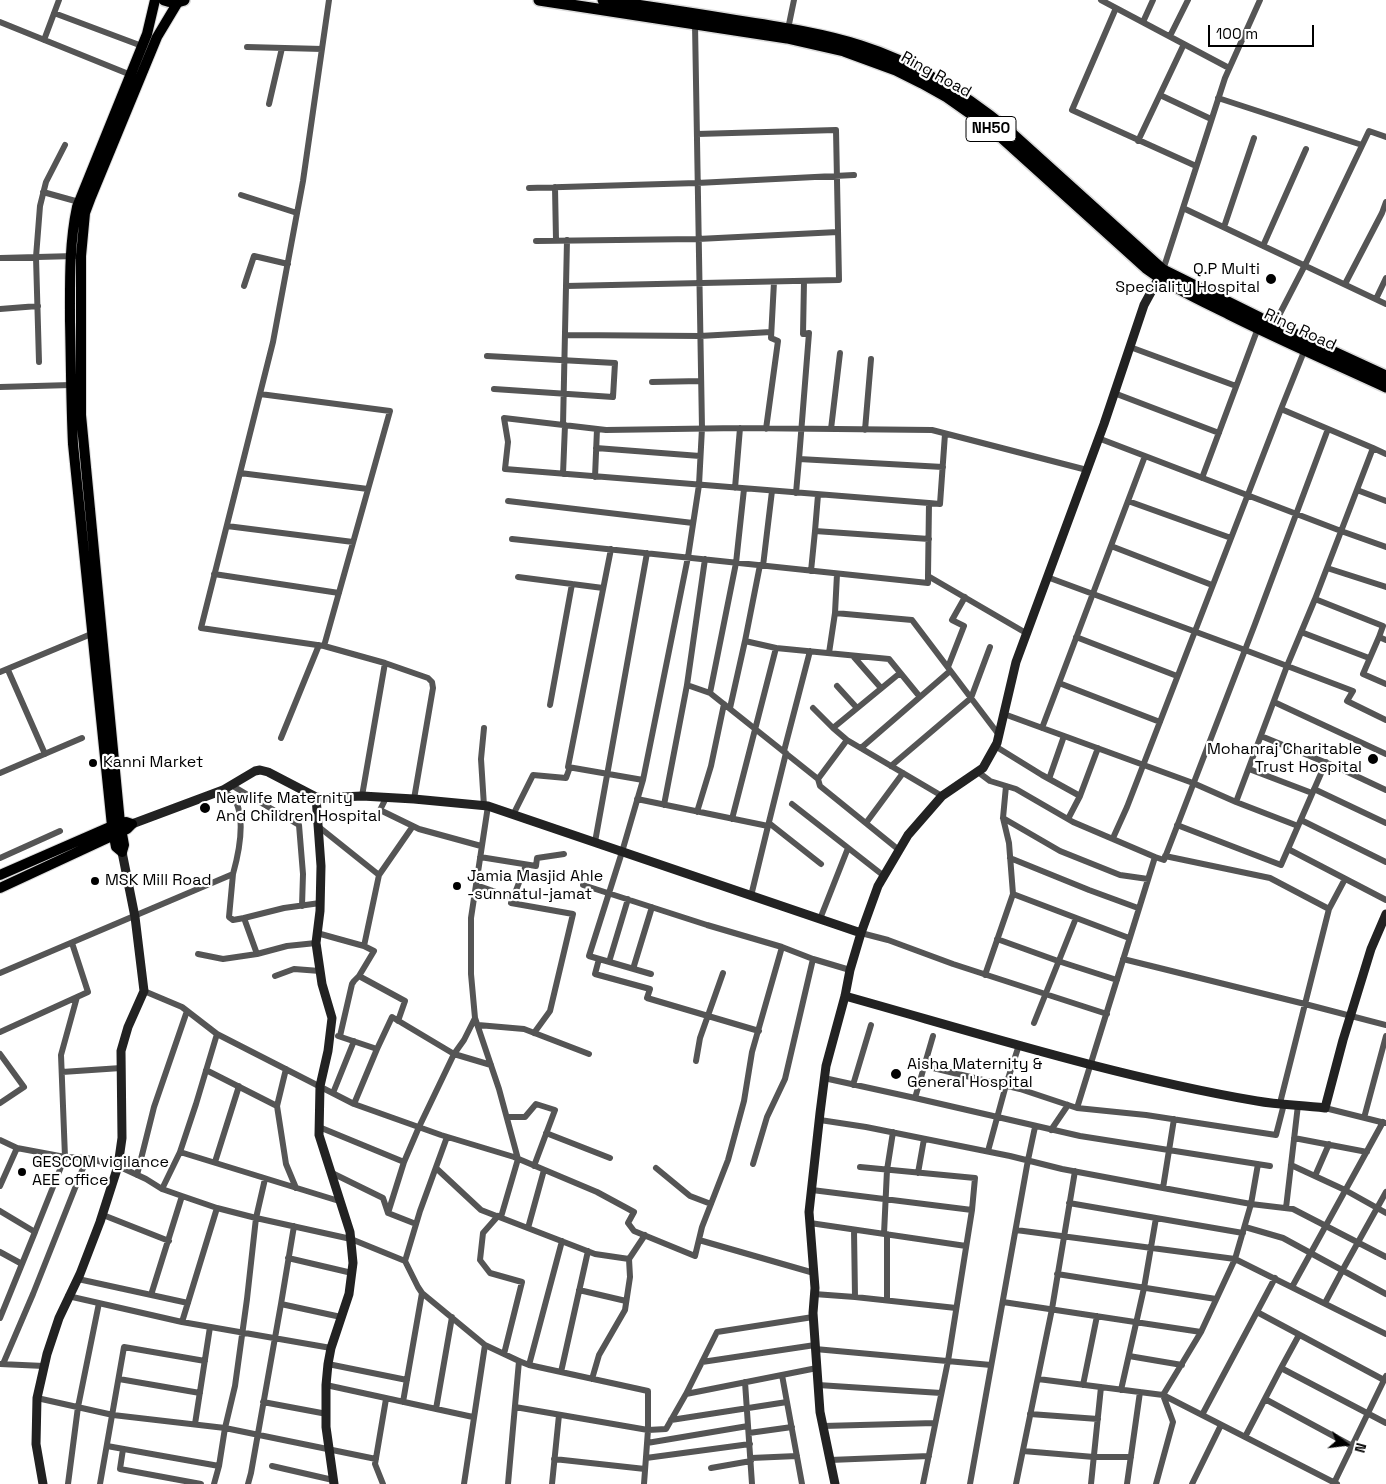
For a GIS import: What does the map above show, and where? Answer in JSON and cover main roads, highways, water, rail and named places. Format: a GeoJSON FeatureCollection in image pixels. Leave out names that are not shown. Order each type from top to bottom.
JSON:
{"type":"FeatureCollection","features":[{"type":"Feature","properties":{"kind":"highway"},"geometry":{"type":"LineString","coordinates":[[164,0],[170,2],[182,1]]}},
{"type":"Feature","properties":{"kind":"highway","name":"Ring Road"},"geometry":{"type":"LineString","coordinates":[[539,0],[787,38],[844,51],[896,70],[955,102],[991,128],[1146,268],[1386,376]]}},
{"type":"Feature","properties":{"kind":"highway","name":"Ring Road"},"geometry":{"type":"LineString","coordinates":[[603,0],[788,28],[828,37],[862,46],[925,73],[983,109],[1008,130],[1161,274],[1182,291],[1386,387]]}},
{"type":"Feature","properties":{"kind":"main road"},"geometry":{"type":"LineString","coordinates":[[97,631],[82,415],[74,222],[79,202],[147,34],[155,0]]}},
{"type":"Feature","properties":{"kind":"main road"},"geometry":{"type":"LineString","coordinates":[[122,852],[117,848],[117,829],[97,631],[73,444],[70,385],[76,256],[85,213],[157,37],[182,1]]}},
{"type":"Feature","properties":{"kind":"main road"},"geometry":{"type":"LineString","coordinates":[[0,888],[117,829],[127,822],[132,824]]}},
{"type":"Feature","properties":{"kind":"main road"},"geometry":{"type":"LineString","coordinates":[[0,875],[117,829]]}},
{"type":"Feature","properties":{"kind":"place","name":"Q.P Multi Speciality Hospital"},"geometry":{"type":"Point","coordinates":[1271,279]}},
{"type":"Feature","properties":{"kind":"place","name":"Mohanraj Charitable Trust Hospital"},"geometry":{"type":"Point","coordinates":[1373,759]}},
{"type":"Feature","properties":{"kind":"place","name":"Kanni Market"},"geometry":{"type":"Point","coordinates":[93,763]}},
{"type":"Feature","properties":{"kind":"place","name":"Newlife Maternity And Children Hospital"},"geometry":{"type":"Point","coordinates":[205,808]}},
{"type":"Feature","properties":{"kind":"place","name":"MSK Mill Road"},"geometry":{"type":"Point","coordinates":[95,881]}},
{"type":"Feature","properties":{"kind":"place","name":"Jamia Masjid Ahle -sunnatul-jamat"},"geometry":{"type":"Point","coordinates":[457,886]}},
{"type":"Feature","properties":{"kind":"place","name":"Aisha Maternity & General Hospital"},"geometry":{"type":"Point","coordinates":[896,1074]}},
{"type":"Feature","properties":{"kind":"place","name":"GESCOM vigilance AEE office"},"geometry":{"type":"Point","coordinates":[22,1172]}}]}
